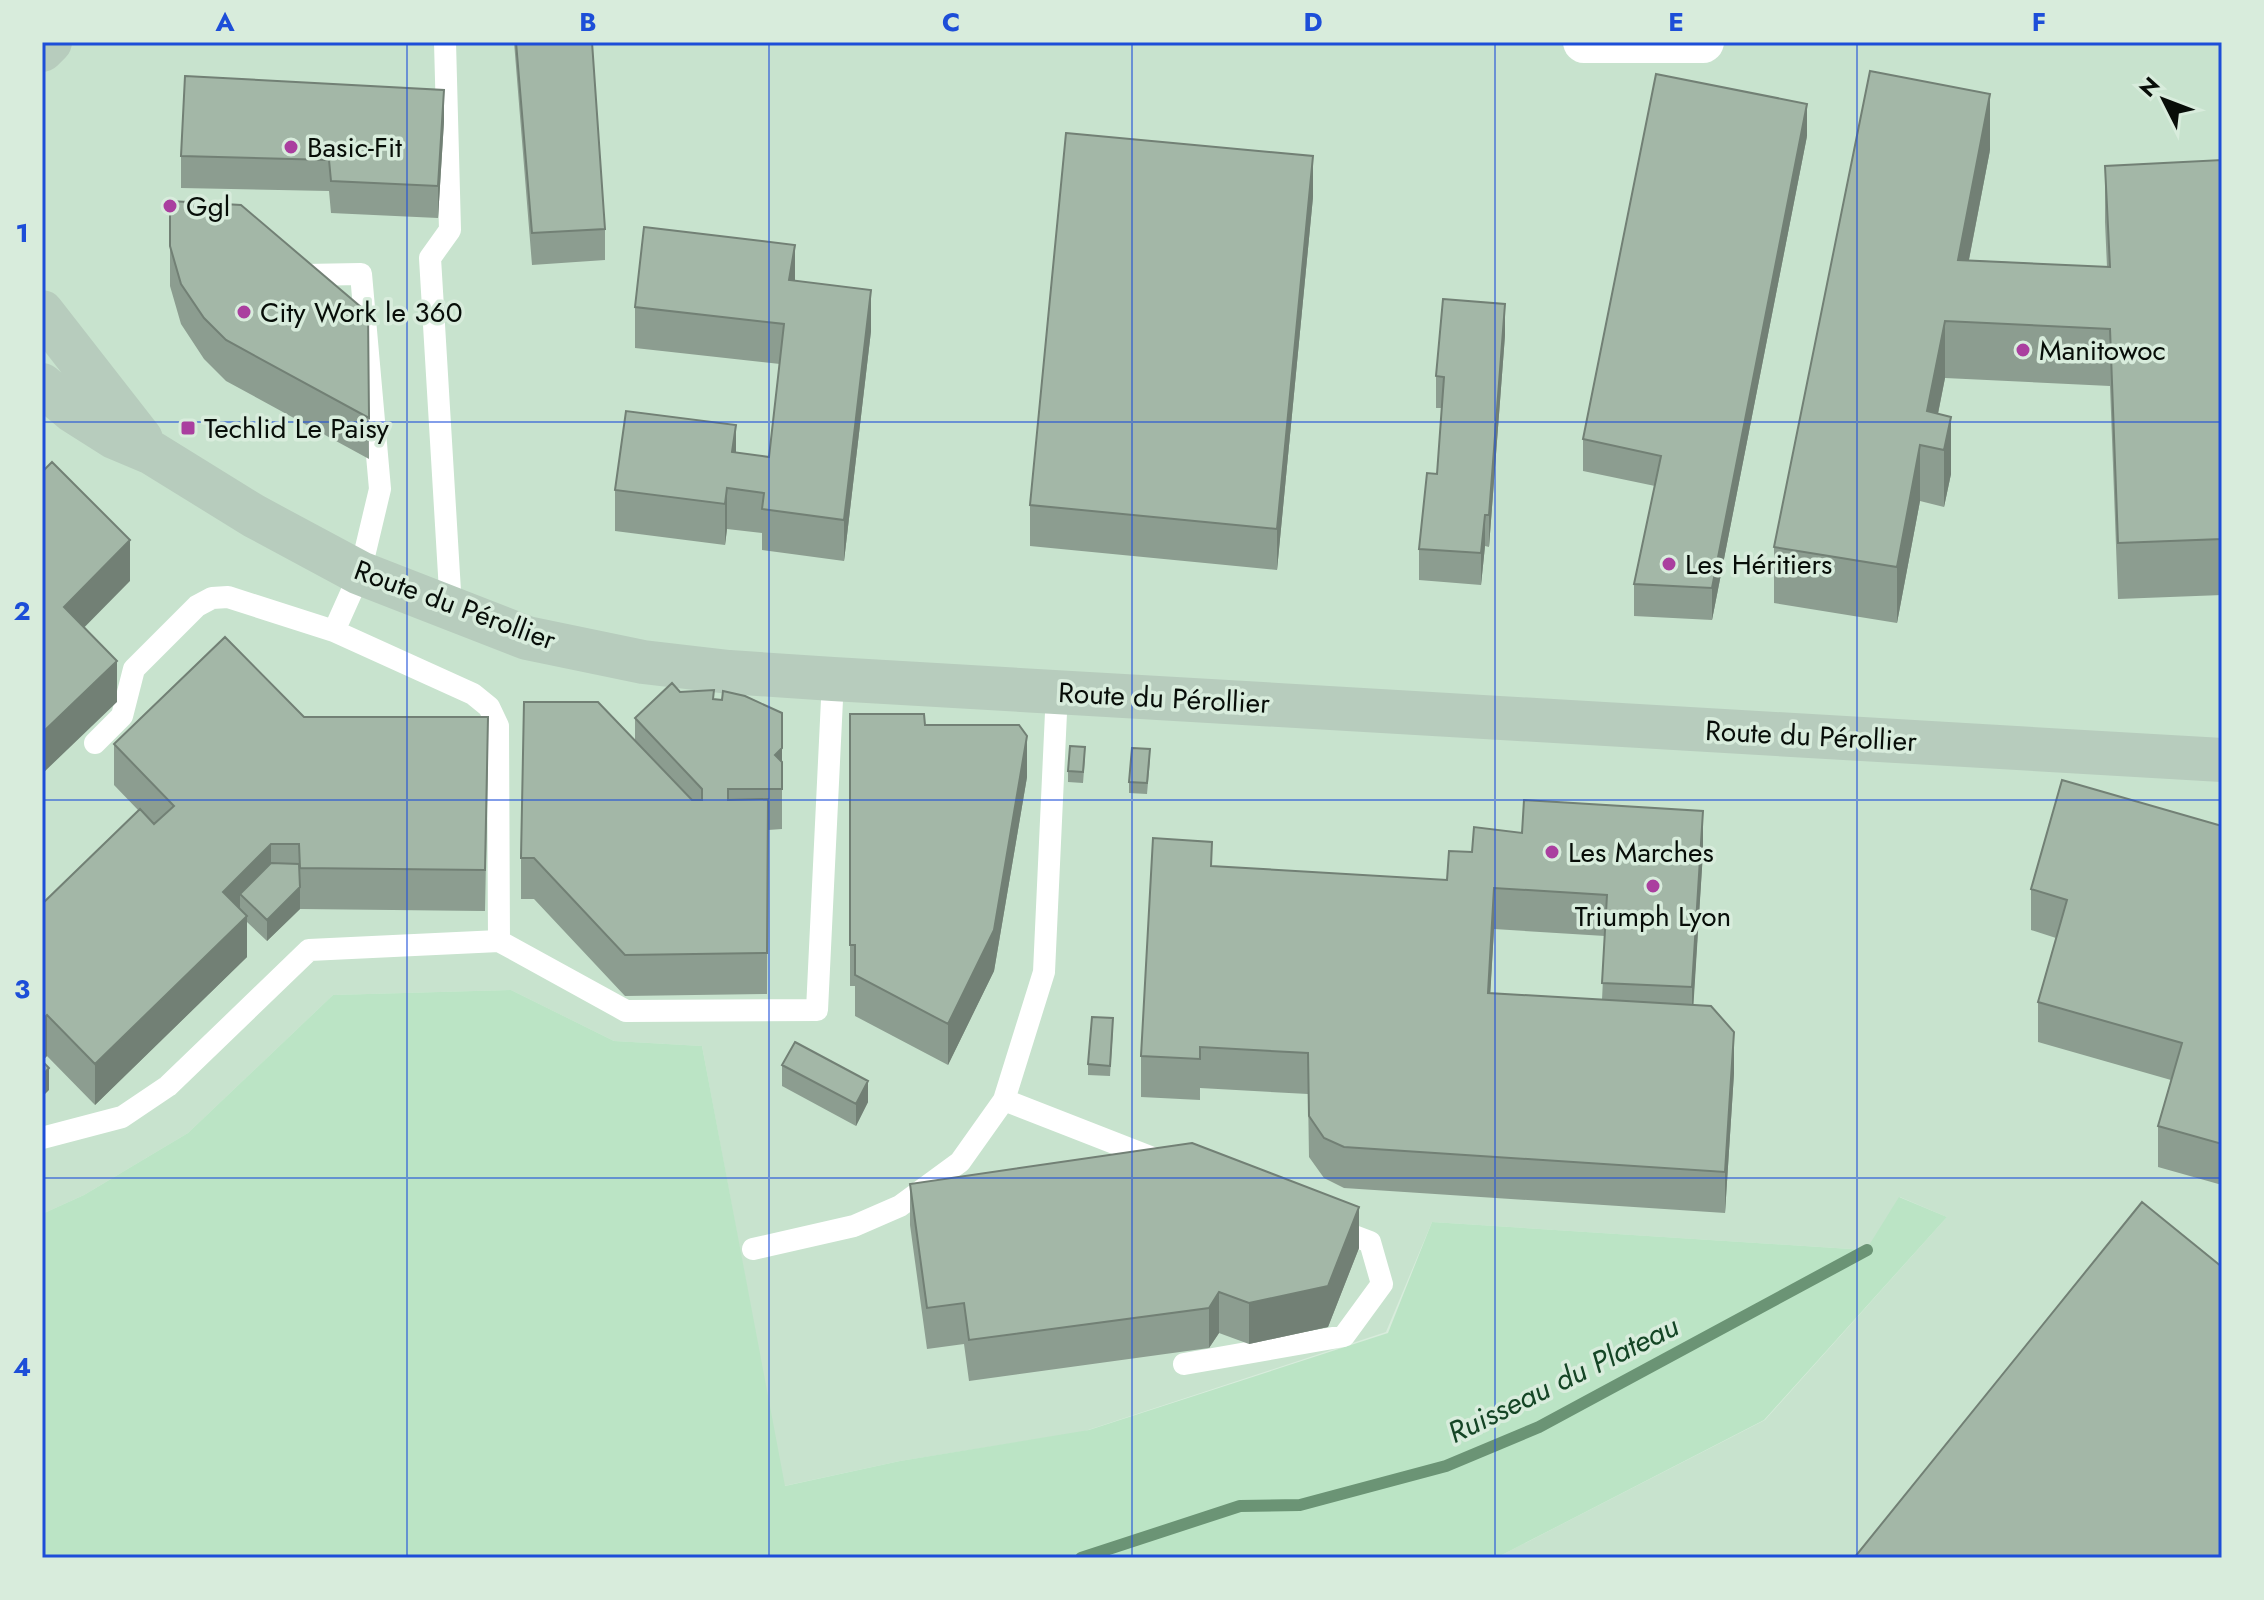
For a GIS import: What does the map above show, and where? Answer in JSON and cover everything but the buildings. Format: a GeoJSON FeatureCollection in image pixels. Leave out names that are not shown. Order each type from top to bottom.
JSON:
{"type":"FeatureCollection","features":[{"type":"Feature","properties":{"kind":"main road"},"geometry":{"type":"LineString","coordinates":[[42,50],[45,42]]}},
{"type":"Feature","properties":{"kind":"main road","name":"Route du Pérollier"},"geometry":{"type":"LineString","coordinates":[[42,312],[152,453]]}},
{"type":"Feature","properties":{"kind":"main road","name":"Route du Pérollier"},"geometry":{"type":"LineString","coordinates":[[42,385],[73,411],[114,437],[152,453],[254,516],[360,573],[527,638],[643,662],[833,679],[2222,760]]}},
{"type":"Feature","properties":{"kind":"street"},"geometry":{"type":"LineString","coordinates":[[1584,42],[1703,42]]}},
{"type":"Feature","properties":{"kind":"lane"},"geometry":{"type":"LineString","coordinates":[[445,42],[450,230],[430,258],[451,608]]}},
{"type":"Feature","properties":{"kind":"lane"},"geometry":{"type":"LineString","coordinates":[[304,275],[361,274],[380,489],[360,573],[334,631]]}},
{"type":"Feature","properties":{"kind":"lane"},"geometry":{"type":"LineString","coordinates":[[95,743],[122,716],[134,669],[197,606],[212,598],[228,597],[334,631],[473,694],[489,707],[498,726],[499,941]]}},
{"type":"Feature","properties":{"kind":"lane"},"geometry":{"type":"LineString","coordinates":[[42,1138],[122,1117],[168,1086],[309,950],[499,941],[626,1011],[817,1010],[833,679]]}},
{"type":"Feature","properties":{"kind":"lane"},"geometry":{"type":"LineString","coordinates":[[753,1249],[854,1226],[900,1206],[960,1162],[1004,1100],[1044,972],[1057,691]]}},
{"type":"Feature","properties":{"kind":"lane"},"geometry":{"type":"LineString","coordinates":[[1004,1100],[1179,1168]]}},
{"type":"Feature","properties":{"kind":"lane"},"geometry":{"type":"LineString","coordinates":[[1184,1364],[1344,1336],[1382,1284],[1370,1242],[1311,1219]]}},
{"type":"Feature","properties":{"kind":"shaded area"},"geometry":{"type":"Polygon","coordinates":[[[42,42],[2222,42],[2222,1558],[1496,1558],[1765,1420],[1947,1217],[1900,1197],[1867,1250],[1432,1222],[1386,1332],[1082,1432],[900,1461],[784,1486],[702,1046],[614,1041],[511,990],[333,995],[188,1133],[84,1195],[42,1214],[42,42]]]}},
{"type":"Feature","properties":{"kind":"shaded area"},"geometry":{"type":"Polygon","coordinates":[[[511,990],[614,1041],[702,1046],[785,1486],[900,1461],[1089,1430],[1388,1333],[1432,1222],[1866,1250],[1899,1197],[1947,1217],[1764,1420],[1496,1558],[42,1558],[42,1214],[84,1195],[188,1133],[333,995],[511,990]]]}},
{"type":"Feature","properties":{"kind":"waterway","name":"Ruisseau du Plateau"},"geometry":{"type":"LineString","coordinates":[[1081,1558],[1240,1506],[1300,1505],[1446,1466],[1539,1427],[1867,1250]]}},
{"type":"Feature","properties":{"kind":"place","name":"Basic-Fit"},"geometry":{"type":"Point","coordinates":[291,147]}},
{"type":"Feature","properties":{"kind":"place","name":"Ggl"},"geometry":{"type":"Point","coordinates":[170,206]}},
{"type":"Feature","properties":{"kind":"place","name":"City Work le 360"},"geometry":{"type":"Point","coordinates":[244,312]}},
{"type":"Feature","properties":{"kind":"place","name":"Manitowoc"},"geometry":{"type":"Point","coordinates":[2023,350]}},
{"type":"Feature","properties":{"kind":"place","name":"Techlid Le Paisy"},"geometry":{"type":"Point","coordinates":[188,428]}},
{"type":"Feature","properties":{"kind":"place","name":"Les Héritiers"},"geometry":{"type":"Point","coordinates":[1669,564]}},
{"type":"Feature","properties":{"kind":"place","name":"Les Marches"},"geometry":{"type":"Point","coordinates":[1552,852]}},
{"type":"Feature","properties":{"kind":"place","name":"Triumph Lyon"},"geometry":{"type":"Point","coordinates":[1653,886]}}]}
